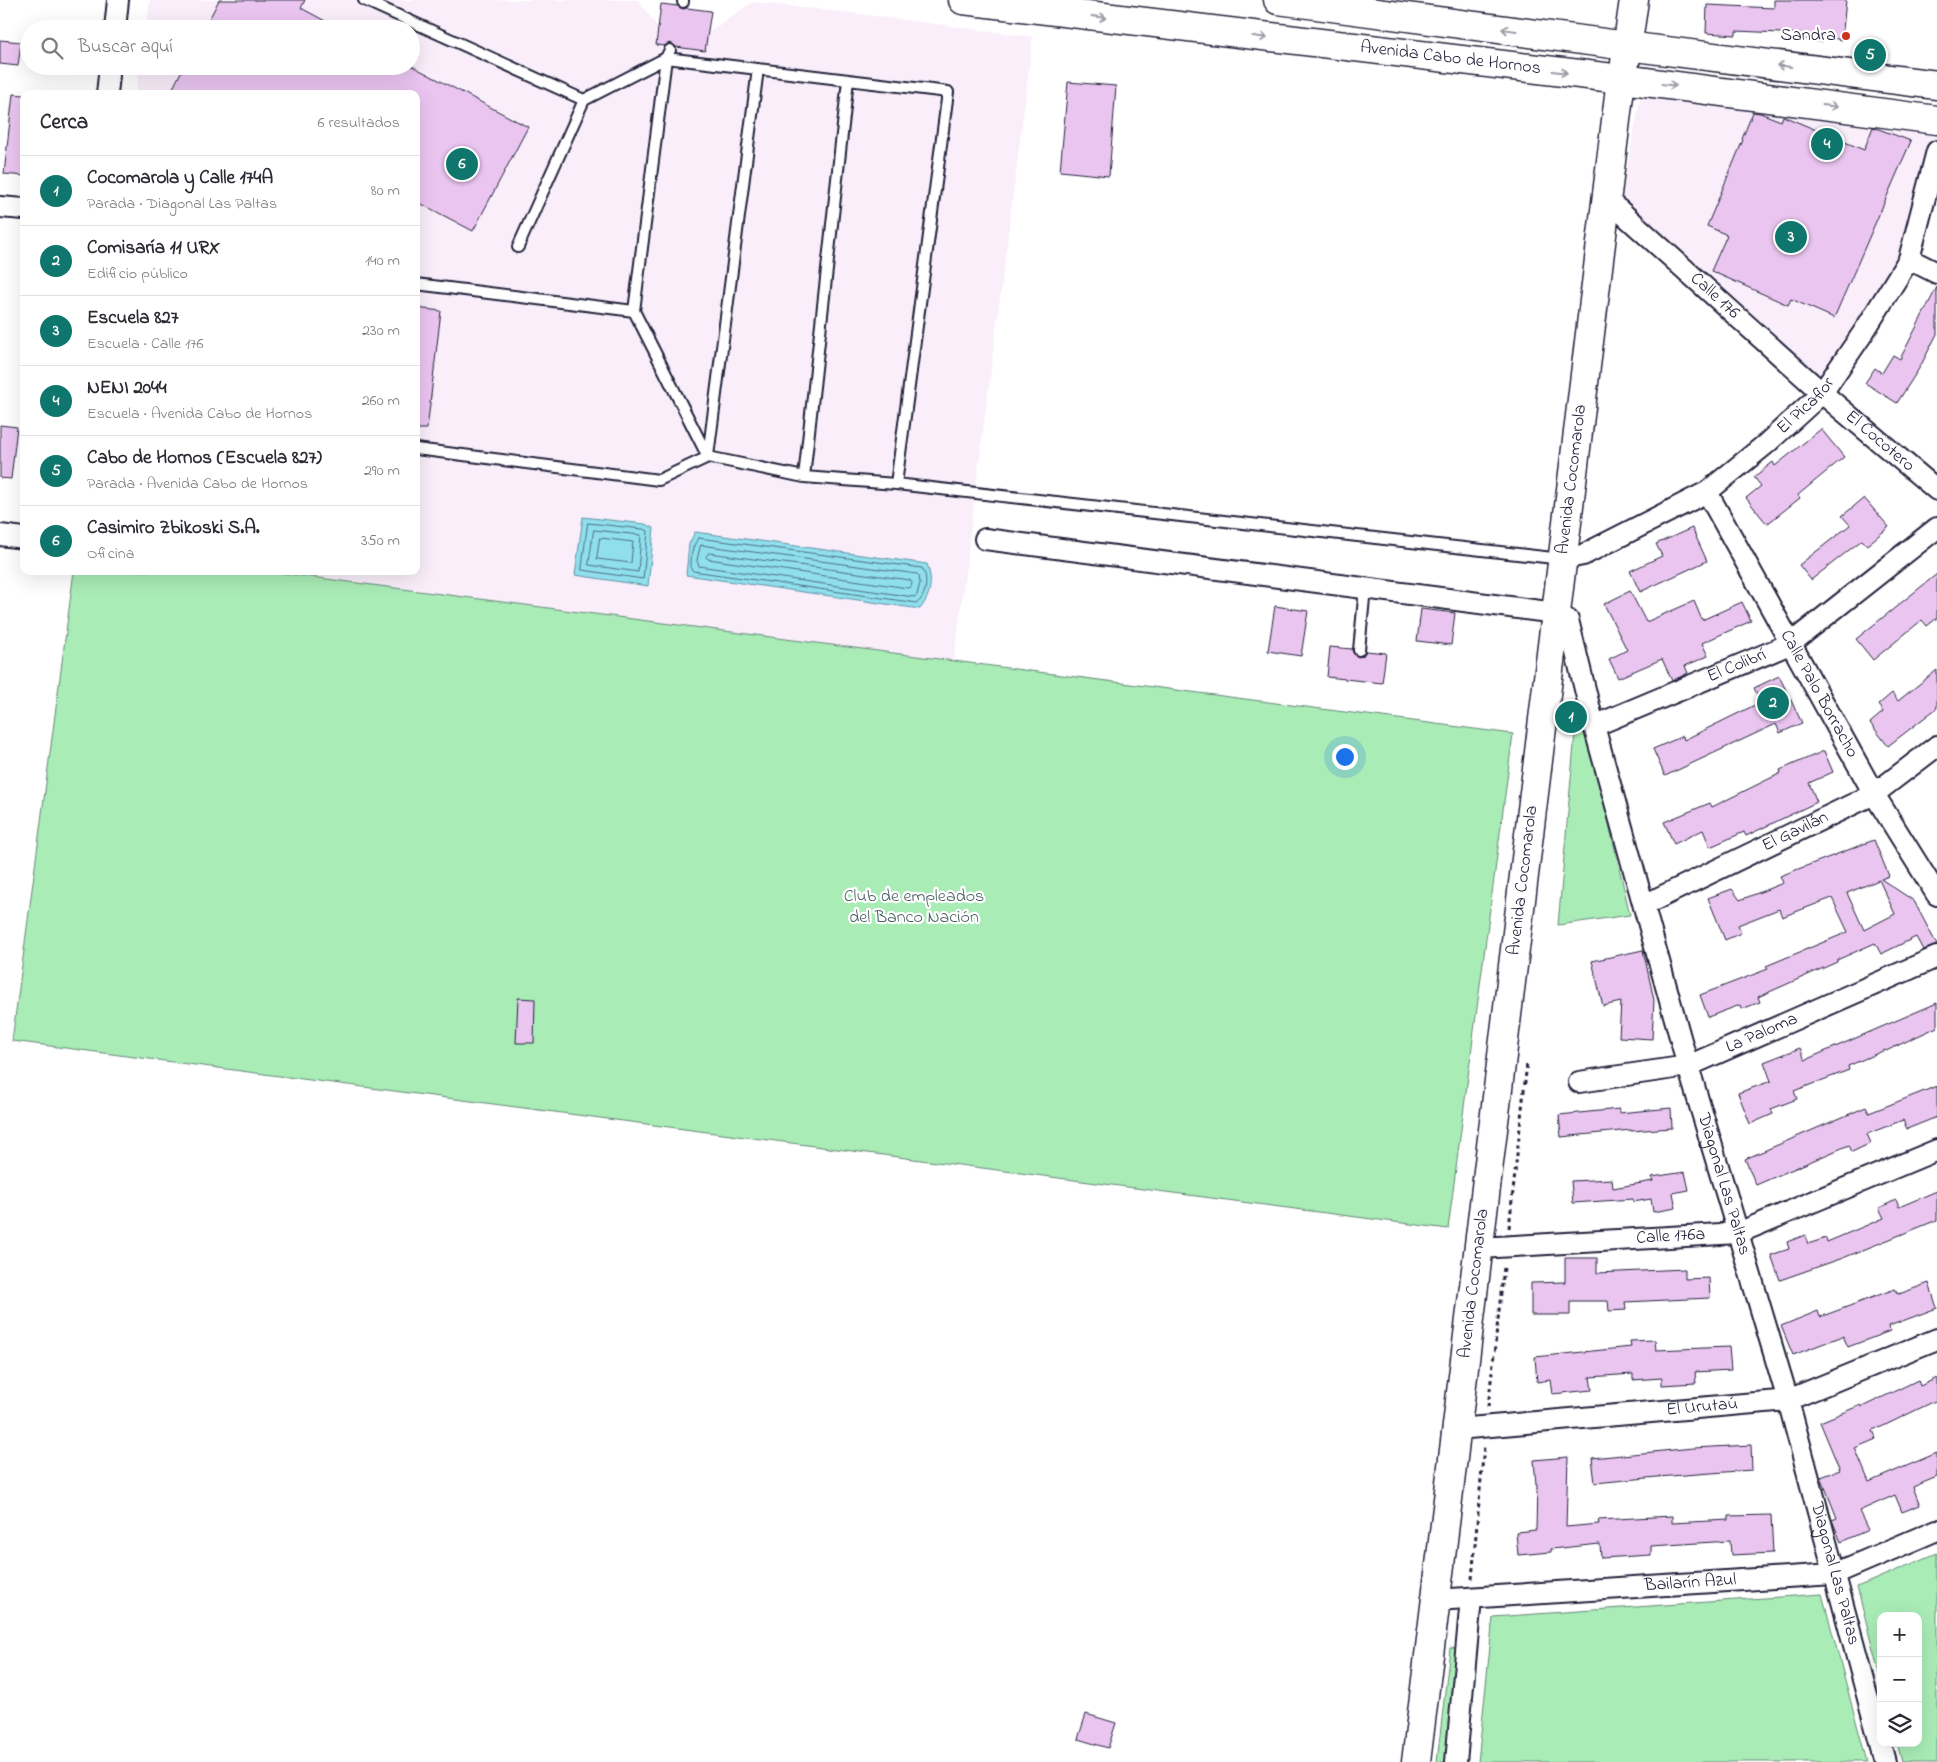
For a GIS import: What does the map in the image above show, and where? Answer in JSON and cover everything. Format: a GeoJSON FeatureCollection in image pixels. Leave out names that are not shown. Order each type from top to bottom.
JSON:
{"type":"FeatureCollection","features":[{"type":"Feature","properties":{"kind":"main road","name":"Avenida Cabo de Hornos"},"geometry":{"type":"LineString","coordinates":[[963,0],[1052,6],[1937,120]]}},
{"type":"Feature","properties":{"kind":"main road","name":"Avenida Cabo de Hornos"},"geometry":{"type":"LineString","coordinates":[[1278,0],[1350,4],[1627,46],[1937,84]]}},
{"type":"Feature","properties":{"kind":"main road","name":"Avenida Cocomarola"},"geometry":{"type":"LineString","coordinates":[[1416,1762],[1606,200],[1621,80],[1634,0]]}},
{"type":"Feature","properties":{"kind":"street"},"geometry":{"type":"LineString","coordinates":[[116,20],[118,0]]}},
{"type":"Feature","properties":{"kind":"street"},"geometry":{"type":"LineString","coordinates":[[108,90],[109,75]]}},
{"type":"Feature","properties":{"kind":"street","name":"El Picaflor"},"geometry":{"type":"LineString","coordinates":[[1563,559],[1583,556],[1706,492],[1766,444],[1822,393],[1863,333],[1909,259],[1937,151]]}},
{"type":"Feature","properties":{"kind":"street","name":"Calle 176"},"geometry":{"type":"LineString","coordinates":[[1606,200],[1822,393]]}},
{"type":"Feature","properties":{"kind":"street"},"geometry":{"type":"LineString","coordinates":[[0,206],[20,208]]}},
{"type":"Feature","properties":{"kind":"street"},"geometry":{"type":"LineString","coordinates":[[1909,259],[1937,273]]}},
{"type":"Feature","properties":{"kind":"street","name":"El Cocotero"},"geometry":{"type":"LineString","coordinates":[[1822,393],[1937,490]]}},
{"type":"Feature","properties":{"kind":"street","name":"Calle Palo Borracho"},"geometry":{"type":"LineString","coordinates":[[1706,492],[1874,794],[1937,895]]}},
{"type":"Feature","properties":{"kind":"street","name":"El Colibrí"},"geometry":{"type":"LineString","coordinates":[[1594,726],[1790,644],[1937,528]]}},
{"type":"Feature","properties":{"kind":"street"},"geometry":{"type":"LineString","coordinates":[[0,535],[20,538]]}},
{"type":"Feature","properties":{"kind":"street"},"geometry":{"type":"LineString","coordinates":[[985,539],[1556,612]]}},
{"type":"Feature","properties":{"kind":"street","name":"Diagonal Las Paltas"},"geometry":{"type":"LineString","coordinates":[[1556,612],[1568,620],[1594,726],[1688,1066],[1788,1400],[1884,1762]]}},
{"type":"Feature","properties":{"kind":"street","name":"El Gavilán"},"geometry":{"type":"LineString","coordinates":[[1644,905],[1874,794],[1937,746]]}},
{"type":"Feature","properties":{"kind":"street","name":"La Paloma"},"geometry":{"type":"LineString","coordinates":[[1579,1082],[1688,1066],[1937,957]]}},
{"type":"Feature","properties":{"kind":"street","name":"Calle 176a"},"geometry":{"type":"LineString","coordinates":[[1479,1248],[1738,1233],[1937,1150]]}},
{"type":"Feature","properties":{"kind":"street","name":"El Urutaú"},"geometry":{"type":"LineString","coordinates":[[1457,1429],[1788,1400],[1937,1339]]}},
{"type":"Feature","properties":{"kind":"street","name":"Bailarín Azul"},"geometry":{"type":"LineString","coordinates":[[1436,1600],[1834,1574],[1937,1530]]}},
{"type":"Feature","properties":{"kind":"street"},"geometry":{"type":"LineString","coordinates":[[1456,1762],[1471,1598]]}},
{"type":"Feature","properties":{"kind":"lane"},"geometry":{"type":"LineString","coordinates":[[364,0],[408,20]]}},
{"type":"Feature","properties":{"kind":"lane"},"geometry":{"type":"LineString","coordinates":[[420,25],[584,100]]}},
{"type":"Feature","properties":{"kind":"lane"},"geometry":{"type":"LineString","coordinates":[[668,54],[634,311],[708,458]]}},
{"type":"Feature","properties":{"kind":"lane"},"geometry":{"type":"LineString","coordinates":[[518,247],[584,100],[668,54],[758,69],[948,92],[896,484]]}},
{"type":"Feature","properties":{"kind":"lane"},"geometry":{"type":"LineString","coordinates":[[708,458],[758,69]]}},
{"type":"Feature","properties":{"kind":"lane"},"geometry":{"type":"LineString","coordinates":[[804,477],[848,80]]}},
{"type":"Feature","properties":{"kind":"lane"},"geometry":{"type":"LineString","coordinates":[[420,284],[634,311]]}},
{"type":"Feature","properties":{"kind":"lane"},"geometry":{"type":"LineString","coordinates":[[420,450],[659,480],[708,458],[804,477],[896,484],[1563,559]]}},
{"type":"Feature","properties":{"kind":"lane"},"geometry":{"type":"LineString","coordinates":[[1359,650],[1365,588]]}},
{"type":"Feature","properties":{"kind":"shaded area"},"geometry":{"type":"Polygon","coordinates":[[[150,0],[638,0],[658,28],[707,33],[753,2],[1033,37],[954,661],[296,575],[420,575],[420,90],[137,90],[139,75],[420,75],[420,20],[147,20],[150,0]]]}},
{"type":"Feature","properties":{"kind":"shaded area"},"geometry":{"type":"Polygon","coordinates":[[[1641,95],[1770,106],[1937,134],[1937,142],[1901,259],[1822,393],[1619,210],[1641,95]]]}},
{"type":"Feature","properties":{"kind":"green space","name":"Club de empleados del Banco Nación"},"geometry":{"type":"Polygon","coordinates":[[[73,575],[296,575],[1513,734],[1448,1229],[12,1041],[73,575]]]}},
{"type":"Feature","properties":{"kind":"green space"},"geometry":{"type":"Polygon","coordinates":[[[1576,722],[1586,723],[1630,915],[1558,925],[1576,722]]]}},
{"type":"Feature","properties":{"kind":"green space"},"geometry":{"type":"Polygon","coordinates":[[[1937,1553],[1937,1762],[1902,1762],[1898,1747],[1922,1747],[1922,1612],[1877,1612],[1877,1665],[1857,1587],[1937,1553]]]}},
{"type":"Feature","properties":{"kind":"green space"},"geometry":{"type":"Polygon","coordinates":[[[1822,1594],[1867,1762],[1478,1762],[1493,1617],[1822,1594]]]}},
{"type":"Feature","properties":{"kind":"green space"},"geometry":{"type":"Polygon","coordinates":[[[1450,1648],[1464,1650],[1451,1762],[1437,1762],[1450,1648]]]}},
{"type":"Feature","properties":{"kind":"water"},"geometry":{"type":"Polygon","coordinates":[[[583,517],[645,524],[654,528],[648,586],[575,575],[583,517]]]}},
{"type":"Feature","properties":{"kind":"water"},"geometry":{"type":"Polygon","coordinates":[[[695,532],[927,564],[930,576],[929,593],[920,609],[686,575],[689,544],[695,532]]]}},
{"type":"Feature","properties":{"kind":"building"},"geometry":{"type":"Polygon","coordinates":[[[219,0],[305,0],[301,8],[323,20],[209,20],[219,0]]]}},
{"type":"Feature","properties":{"kind":"building"},"geometry":{"type":"Polygon","coordinates":[[[1774,0],[1846,0],[1842,40],[1823,36],[1822,42],[1802,39],[1803,34],[1736,31],[1736,35],[1706,33],[1707,5],[1774,8],[1774,0]]]}},
{"type":"Feature","properties":{"kind":"building"},"geometry":{"type":"Polygon","coordinates":[[[661,4],[678,6],[683,9],[711,11],[705,51],[676,47],[670,43],[665,46],[656,45],[661,4]]]}},
{"type":"Feature","properties":{"kind":"building"},"geometry":{"type":"Polygon","coordinates":[[[0,40],[20,42],[18,66],[0,64],[0,40]]]}},
{"type":"Feature","properties":{"kind":"building"},"geometry":{"type":"Polygon","coordinates":[[[420,70],[528,127],[473,231],[420,203],[420,90],[172,90],[180,75],[420,75],[420,70]]]}},
{"type":"Feature","properties":{"kind":"building"},"geometry":{"type":"Polygon","coordinates":[[[1068,82],[1116,86],[1109,176],[1060,171],[1068,82]]]}},
{"type":"Feature","properties":{"kind":"building"},"geometry":{"type":"Polygon","coordinates":[[[13,94],[20,95],[20,176],[4,174],[13,94]]]}},
{"type":"Feature","properties":{"kind":"building"},"geometry":{"type":"Polygon","coordinates":[[[1753,112],[1781,121],[1783,116],[1864,150],[1873,127],[1911,141],[1834,318],[1791,299],[1788,305],[1711,271],[1727,235],[1707,226],[1753,112]]]}},
{"type":"Feature","properties":{"kind":"building"},"geometry":{"type":"Polygon","coordinates":[[[1937,287],[1937,334],[1920,367],[1897,403],[1865,383],[1875,368],[1882,373],[1893,355],[1900,359],[1937,287]]]}},
{"type":"Feature","properties":{"kind":"building"},"geometry":{"type":"Polygon","coordinates":[[[420,308],[441,311],[427,429],[420,429],[420,308]]]}},
{"type":"Feature","properties":{"kind":"building"},"geometry":{"type":"Polygon","coordinates":[[[0,425],[17,427],[11,479],[0,478],[0,425]]]}},
{"type":"Feature","properties":{"kind":"building"},"geometry":{"type":"Polygon","coordinates":[[[1821,429],[1844,457],[1798,495],[1800,498],[1767,524],[1746,498],[1761,486],[1754,477],[1773,462],[1775,466],[1821,429]]]}},
{"type":"Feature","properties":{"kind":"building"},"geometry":{"type":"Polygon","coordinates":[[[1864,498],[1889,527],[1867,545],[1862,540],[1811,580],[1799,565],[1850,525],[1842,516],[1864,498]]]}},
{"type":"Feature","properties":{"kind":"building"},"geometry":{"type":"Polygon","coordinates":[[[1692,528],[1707,561],[1640,592],[1630,571],[1662,556],[1656,544],[1692,528]]]}},
{"type":"Feature","properties":{"kind":"building"},"geometry":{"type":"Polygon","coordinates":[[[1937,574],[1937,618],[1927,626],[1922,620],[1873,660],[1856,639],[1937,574]]]}},
{"type":"Feature","properties":{"kind":"building"},"geometry":{"type":"Polygon","coordinates":[[[1630,591],[1646,622],[1694,601],[1702,620],[1742,602],[1751,621],[1702,643],[1708,656],[1685,666],[1688,673],[1672,681],[1662,659],[1618,678],[1609,659],[1627,650],[1604,604],[1630,591]]]}},
{"type":"Feature","properties":{"kind":"building"},"geometry":{"type":"Polygon","coordinates":[[[1275,606],[1308,611],[1301,656],[1268,651],[1275,606]]]}},
{"type":"Feature","properties":{"kind":"building"},"geometry":{"type":"Polygon","coordinates":[[[1421,609],[1455,613],[1451,645],[1417,641],[1421,609]]]}},
{"type":"Feature","properties":{"kind":"building"},"geometry":{"type":"Polygon","coordinates":[[[1330,647],[1352,649],[1353,653],[1358,657],[1362,656],[1366,651],[1386,653],[1382,683],[1327,677],[1330,647]]]}},
{"type":"Feature","properties":{"kind":"building"},"geometry":{"type":"Polygon","coordinates":[[[1937,670],[1937,708],[1888,746],[1870,723],[1883,712],[1878,705],[1892,693],[1898,701],[1937,670]]]}},
{"type":"Feature","properties":{"kind":"building"},"geometry":{"type":"Polygon","coordinates":[[[1779,676],[1802,723],[1780,733],[1776,724],[1665,776],[1653,749],[1683,736],[1684,740],[1761,702],[1754,688],[1779,676]]]}},
{"type":"Feature","properties":{"kind":"building"},"geometry":{"type":"Polygon","coordinates":[[[1824,751],[1833,772],[1809,783],[1817,802],[1746,836],[1744,832],[1710,847],[1703,830],[1674,844],[1664,822],[1710,803],[1712,807],[1781,773],[1780,770],[1824,751]]]}},
{"type":"Feature","properties":{"kind":"building"},"geometry":{"type":"Polygon","coordinates":[[[1874,840],[1889,876],[1881,879],[1914,901],[1937,945],[1923,950],[1916,937],[1881,954],[1875,943],[1758,997],[1760,1002],[1742,1009],[1740,1005],[1708,1017],[1700,995],[1768,969],[1766,966],[1848,932],[1832,898],[1782,917],[1779,909],[1738,925],[1741,933],[1725,940],[1708,898],[1732,889],[1740,900],[1783,883],[1780,876],[1874,840]],[[1879,880],[1847,893],[1864,930],[1895,914],[1879,880]]]}},
{"type":"Feature","properties":{"kind":"building"},"geometry":{"type":"Polygon","coordinates":[[[1643,950],[1654,1000],[1652,1039],[1619,1037],[1621,1002],[1603,1006],[1592,961],[1643,950]]]}},
{"type":"Feature","properties":{"kind":"building"},"geometry":{"type":"Polygon","coordinates":[[[518,998],[535,999],[534,1043],[516,1043],[518,998]]]}},
{"type":"Feature","properties":{"kind":"building"},"geometry":{"type":"Polygon","coordinates":[[[1937,1003],[1937,1027],[1886,1051],[1848,1066],[1849,1070],[1794,1091],[1797,1099],[1771,1109],[1773,1114],[1750,1124],[1738,1093],[1771,1081],[1764,1062],[1800,1048],[1805,1060],[1937,1003]]]}},
{"type":"Feature","properties":{"kind":"building"},"geometry":{"type":"Polygon","coordinates":[[[1937,1086],[1937,1117],[1907,1129],[1903,1120],[1867,1134],[1871,1143],[1852,1152],[1849,1145],[1756,1185],[1745,1159],[1866,1107],[1869,1113],[1937,1086]]]}},
{"type":"Feature","properties":{"kind":"building"},"geometry":{"type":"Polygon","coordinates":[[[1671,1108],[1672,1128],[1561,1137],[1559,1115],[1619,1109],[1619,1113],[1671,1108]]]}},
{"type":"Feature","properties":{"kind":"building"},"geometry":{"type":"Polygon","coordinates":[[[1685,1172],[1689,1190],[1673,1193],[1676,1208],[1653,1212],[1651,1199],[1633,1202],[1633,1199],[1573,1203],[1571,1181],[1612,1179],[1613,1188],[1653,1181],[1652,1177],[1685,1172]]]}},
{"type":"Feature","properties":{"kind":"building"},"geometry":{"type":"Polygon","coordinates":[[[1937,1191],[1937,1220],[1843,1258],[1780,1280],[1771,1255],[1789,1249],[1787,1242],[1805,1235],[1808,1244],[1826,1238],[1827,1242],[1884,1218],[1879,1208],[1896,1200],[1899,1207],[1937,1191]]]}},
{"type":"Feature","properties":{"kind":"building"},"geometry":{"type":"Polygon","coordinates":[[[1565,1258],[1597,1258],[1597,1273],[1685,1269],[1685,1279],[1709,1278],[1710,1298],[1625,1302],[1626,1310],[1609,1311],[1608,1301],[1570,1301],[1570,1315],[1531,1315],[1531,1283],[1565,1282],[1565,1258]]]}},
{"type":"Feature","properties":{"kind":"building"},"geometry":{"type":"Polygon","coordinates":[[[1929,1283],[1937,1308],[1889,1326],[1890,1331],[1848,1347],[1843,1336],[1793,1355],[1781,1326],[1818,1311],[1820,1317],[1895,1289],[1899,1294],[1929,1283]]]}},
{"type":"Feature","properties":{"kind":"building"},"geometry":{"type":"Polygon","coordinates":[[[1655,1340],[1656,1350],[1729,1347],[1731,1370],[1695,1372],[1696,1383],[1662,1385],[1662,1378],[1633,1380],[1633,1374],[1590,1377],[1592,1390],[1552,1394],[1550,1380],[1537,1382],[1535,1357],[1631,1347],[1630,1341],[1655,1340]]]}},
{"type":"Feature","properties":{"kind":"building"},"geometry":{"type":"Polygon","coordinates":[[[1937,1378],[1937,1400],[1873,1431],[1876,1439],[1855,1448],[1869,1482],[1937,1453],[1937,1477],[1913,1487],[1920,1505],[1902,1512],[1895,1495],[1859,1511],[1868,1530],[1841,1542],[1832,1520],[1837,1518],[1821,1477],[1840,1470],[1820,1422],[1861,1405],[1862,1407],[1918,1380],[1920,1386],[1937,1378]]]}},
{"type":"Feature","properties":{"kind":"building"},"geometry":{"type":"Polygon","coordinates":[[[1751,1445],[1752,1470],[1595,1483],[1592,1458],[1693,1448],[1751,1445]]]}},
{"type":"Feature","properties":{"kind":"building"},"geometry":{"type":"Polygon","coordinates":[[[1568,1457],[1566,1527],[1599,1524],[1598,1520],[1672,1516],[1672,1523],[1729,1520],[1729,1516],[1771,1515],[1773,1553],[1731,1555],[1730,1541],[1651,1546],[1651,1555],[1601,1558],[1600,1544],[1551,1549],[1551,1552],[1518,1555],[1516,1532],[1536,1530],[1537,1485],[1534,1460],[1568,1457]]]}},
{"type":"Feature","properties":{"kind":"building"},"geometry":{"type":"Polygon","coordinates":[[[1086,1714],[1116,1723],[1108,1748],[1078,1739],[1086,1714]]]}},
{"type":"Feature","properties":{"kind":"place","name":"Sandra"},"geometry":{"type":"Point","coordinates":[1846,36]}},
{"type":"Feature","properties":{"kind":"place","name":"Cabo de Hornos (Escuela 827)"},"geometry":{"type":"Point","coordinates":[1870,55]}},
{"type":"Feature","properties":{"kind":"place","name":"NENI 2044"},"geometry":{"type":"Point","coordinates":[1827,144]}},
{"type":"Feature","properties":{"kind":"place","name":"Casimiro Zbikoski S.A."},"geometry":{"type":"Point","coordinates":[462,164]}},
{"type":"Feature","properties":{"kind":"place","name":"Escuela 827"},"geometry":{"type":"Point","coordinates":[1791,237]}},
{"type":"Feature","properties":{"kind":"place","name":"Comisaría 11 URX"},"geometry":{"type":"Point","coordinates":[1773,703]}},
{"type":"Feature","properties":{"kind":"place","name":"Cocomarola y Calle 174A"},"geometry":{"type":"Point","coordinates":[1571,717]}}]}
